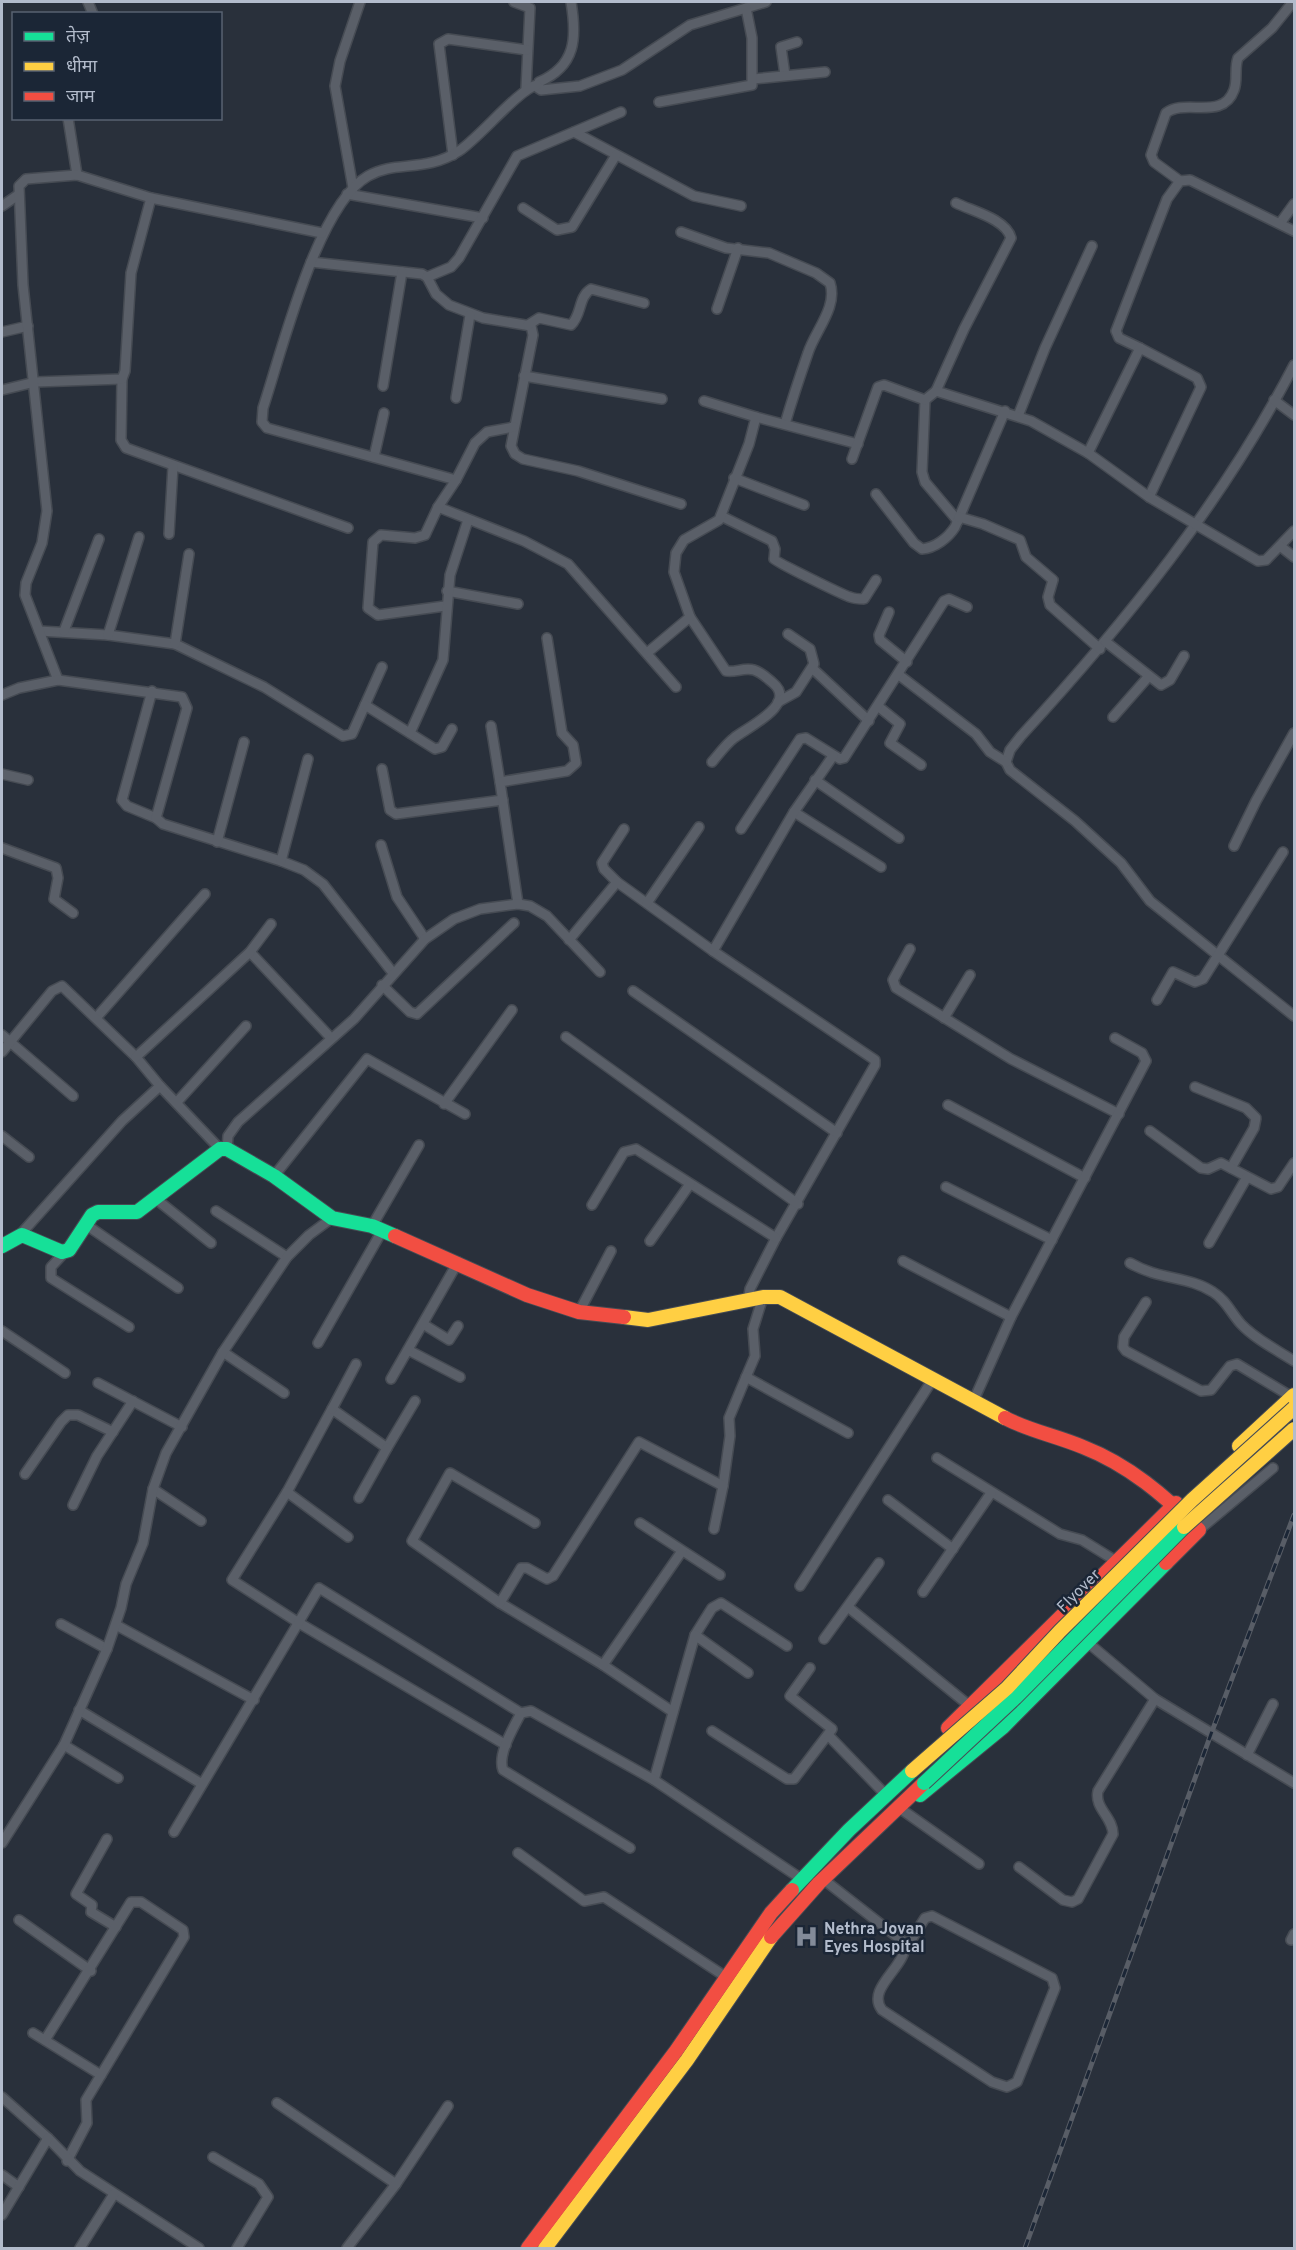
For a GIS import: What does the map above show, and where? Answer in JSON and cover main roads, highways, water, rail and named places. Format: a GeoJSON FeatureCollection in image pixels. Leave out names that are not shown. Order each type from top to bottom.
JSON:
{"type":"FeatureCollection","features":[{"type":"Feature","properties":{"kind":"main road"},"geometry":{"type":"LineString","coordinates":[[2,1246],[19,1236],[65,1252],[70,1249],[85,1224],[97,1211],[105,1208],[121,1213],[137,1212],[224,1149],[274,1176],[332,1218],[377,1228],[458,1262],[526,1295],[579,1312],[648,1320],[763,1297],[780,1297],[931,1382],[1022,1426],[1083,1446],[1137,1475],[1175,1505],[1199,1530],[1086,1641],[1003,1727],[928,1791],[898,1807],[823,1879],[782,1923],[687,2060],[545,2248]]}},
{"type":"Feature","properties":{"kind":"main road"},"geometry":{"type":"LineString","coordinates":[[528,2248],[676,2051],[771,1913],[885,1794],[913,1760],[971,1707],[1175,1505],[1294,1400]]}},
{"type":"Feature","properties":{"kind":"main road","name":"Flyover"},"geometry":{"type":"LineString","coordinates":[[885,1794],[1007,1688],[1294,1400]]}},
{"type":"Feature","properties":{"kind":"main road","name":"Flyover"},"geometry":{"type":"LineString","coordinates":[[898,1807],[1015,1698],[1170,1540],[1294,1429]]}},
{"type":"Feature","properties":{"kind":"railway"},"geometry":{"type":"LineString","coordinates":[[1025,2248],[1211,1734],[1294,1515]]}},
{"type":"Feature","properties":{"kind":"place","name":"Nethra Jovan Eyes Hospital"},"geometry":{"type":"Point","coordinates":[806,1937]}}]}
